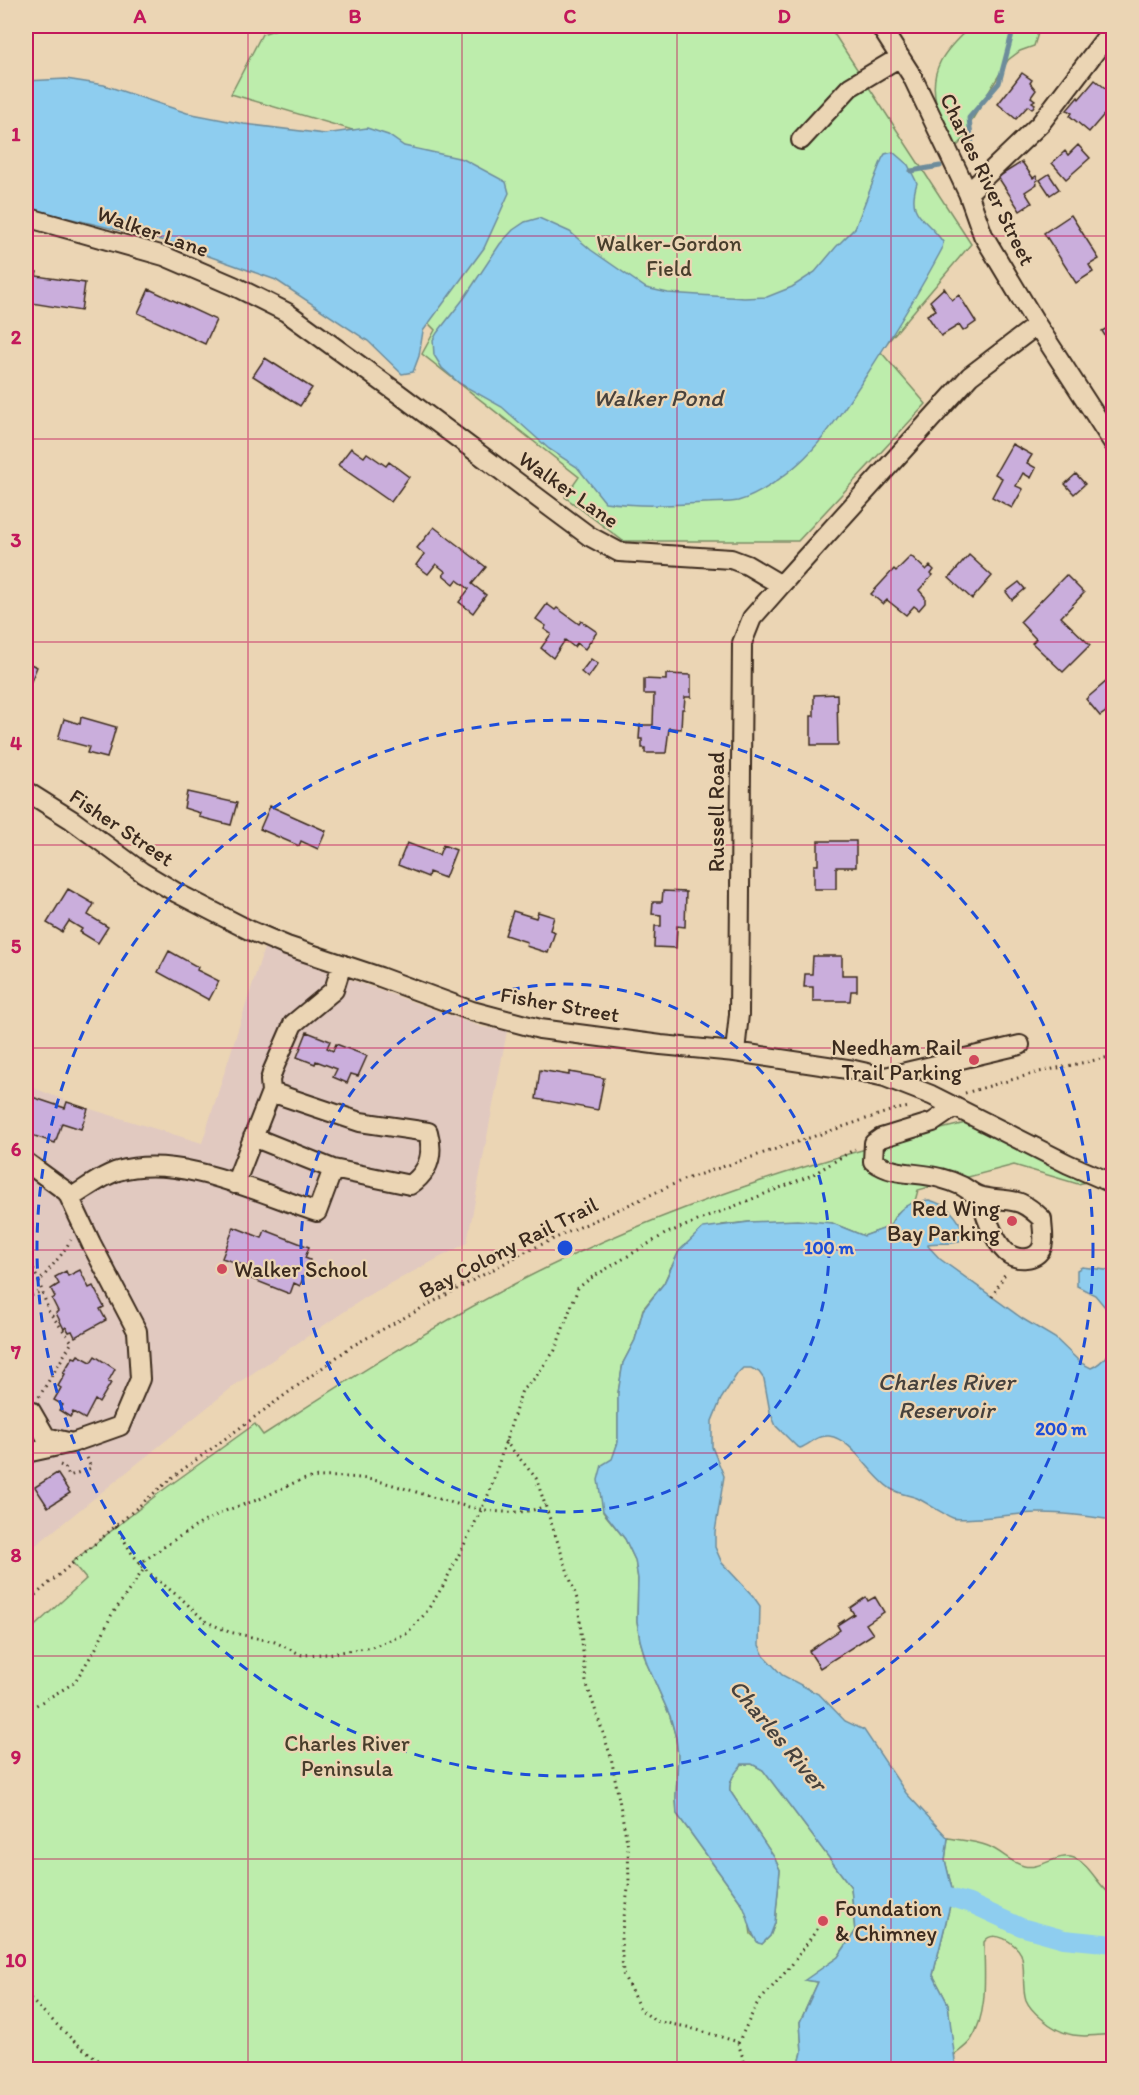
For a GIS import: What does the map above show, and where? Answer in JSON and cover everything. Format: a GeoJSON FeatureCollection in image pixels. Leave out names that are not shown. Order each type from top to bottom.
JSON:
{"type":"FeatureCollection","features":[{"type":"Feature","properties":{"kind":"street","name":"Charles River Street"},"geometry":{"type":"LineString","coordinates":[[880,26],[912,76],[968,194],[983,235],[1113,444]]}},
{"type":"Feature","properties":{"kind":"street"},"geometry":{"type":"LineString","coordinates":[[968,194],[1040,124],[1113,27]]}},
{"type":"Feature","properties":{"kind":"street"},"geometry":{"type":"LineString","coordinates":[[801,140],[850,87],[900,57]]}},
{"type":"Feature","properties":{"kind":"street","name":"Walker Lane"},"geometry":{"type":"LineString","coordinates":[[26,217],[164,256],[234,286],[286,312],[589,536],[619,552],[731,559],[747,565],[780,585]]}},
{"type":"Feature","properties":{"kind":"street"},"geometry":{"type":"LineString","coordinates":[[780,585],[970,376],[1037,325]]}},
{"type":"Feature","properties":{"kind":"street","name":"Russell Road"},"geometry":{"type":"LineString","coordinates":[[735,1052],[739,1014],[742,643],[752,618],[780,585]]}},
{"type":"Feature","properties":{"kind":"street","name":"Fisher Street"},"geometry":{"type":"LineString","coordinates":[[26,792],[72,820],[142,872],[177,893],[267,939],[472,1011],[540,1029],[650,1044],[735,1052],[854,1070],[885,1077],[948,1103],[1068,1164],[1113,1184]]}},
{"type":"Feature","properties":{"kind":"street"},"geometry":{"type":"LineString","coordinates":[[235,1184],[271,1092],[270,1080],[273,1070],[293,1024],[334,990],[342,964]]}},
{"type":"Feature","properties":{"kind":"street"},"geometry":{"type":"LineString","coordinates":[[885,1077],[1020,1045]]}},
{"type":"Feature","properties":{"kind":"street"},"geometry":{"type":"LineString","coordinates":[[253,1137],[333,1169],[410,1185],[421,1178],[431,1160],[431,1143],[428,1132],[360,1122],[271,1092]]}},
{"type":"Feature","properties":{"kind":"street"},"geometry":{"type":"LineString","coordinates":[[948,1103],[933,1122],[881,1138],[874,1143],[873,1161],[898,1173],[917,1173],[940,1178],[962,1186],[981,1197],[1028,1205],[1042,1219],[1043,1246],[1037,1254],[1026,1258],[1014,1258],[1005,1251],[985,1214],[981,1197]]}},
{"type":"Feature","properties":{"kind":"street"},"geometry":{"type":"LineString","coordinates":[[70,1198],[117,1171],[154,1166],[193,1170],[317,1212],[333,1169]]}},
{"type":"Feature","properties":{"kind":"street"},"geometry":{"type":"LineString","coordinates":[[26,1453],[72,1443],[120,1426],[140,1379],[137,1331],[67,1192],[30,1170]]}},
{"type":"Feature","properties":{"kind":"street"},"geometry":{"type":"LineString","coordinates":[[31,1406],[31,1411],[46,1437],[72,1443]]}},
{"type":"Feature","properties":{"kind":"path"},"geometry":{"type":"LineString","coordinates":[[948,1103],[1039,1072],[1113,1056]]}},
{"type":"Feature","properties":{"kind":"path","name":"Bay Colony Rail Trail"},"geometry":{"type":"LineString","coordinates":[[26,1603],[174,1476],[352,1346],[525,1252],[683,1180],[893,1110],[912,1106]]}},
{"type":"Feature","properties":{"kind":"path"},"geometry":{"type":"LineString","coordinates":[[116,1526],[144,1569],[205,1621],[229,1632],[275,1642],[302,1655],[328,1654],[372,1647],[406,1634],[425,1614],[443,1586],[490,1491],[522,1390],[555,1350],[578,1287],[665,1234],[812,1175],[852,1150],[874,1143]]}},
{"type":"Feature","properties":{"kind":"path"},"geometry":{"type":"LineString","coordinates":[[39,1282],[62,1255],[73,1237]]}},
{"type":"Feature","properties":{"kind":"path"},"geometry":{"type":"LineString","coordinates":[[26,1253],[49,1312],[72,1342],[31,1406]]}},
{"type":"Feature","properties":{"kind":"path"},"geometry":{"type":"LineString","coordinates":[[992,1297],[1014,1258]]}},
{"type":"Feature","properties":{"kind":"path"},"geometry":{"type":"LineString","coordinates":[[26,1298],[42,1291]]}},
{"type":"Feature","properties":{"kind":"path"},"geometry":{"type":"LineString","coordinates":[[506,1441],[536,1478],[578,1602],[586,1682],[611,1757],[628,1847],[629,1882],[621,1938],[623,1974],[640,2009],[655,2021],[687,2027],[738,2043]]}},
{"type":"Feature","properties":{"kind":"path"},"geometry":{"type":"LineString","coordinates":[[60,1465],[65,1467],[69,1476],[91,1467]]}},
{"type":"Feature","properties":{"kind":"path"},"geometry":{"type":"LineString","coordinates":[[140,1564],[218,1514],[246,1505],[298,1480],[317,1477],[346,1477],[380,1482],[481,1509],[525,1511],[547,1505]]}},
{"type":"Feature","properties":{"kind":"path"},"geometry":{"type":"LineString","coordinates":[[26,1711],[74,1683],[96,1648],[111,1616],[144,1569]]}},
{"type":"Feature","properties":{"kind":"path"},"geometry":{"type":"LineString","coordinates":[[747,2070],[738,2043],[757,2004],[790,1967],[823,1921]]}},
{"type":"Feature","properties":{"kind":"path"},"geometry":{"type":"LineString","coordinates":[[26,1995],[76,2043],[111,2070]]}},
{"type":"Feature","properties":{"kind":"shaded area","name":"Walker School"},"geometry":{"type":"Polygon","coordinates":[[[264,948],[482,1027],[507,1031],[467,1243],[369,1295],[235,1385],[26,1553],[26,1085],[77,1105],[202,1143],[264,948]]]}},
{"type":"Feature","properties":{"kind":"green space","name":"Walker-Gordon Field"},"geometry":{"type":"Polygon","coordinates":[[[286,26],[829,26],[971,244],[880,351],[926,404],[798,541],[623,541],[565,497],[579,477],[422,354],[435,330],[295,188],[366,134],[231,94],[262,34],[286,26]]]}},
{"type":"Feature","properties":{"kind":"green space"},"geometry":{"type":"Polygon","coordinates":[[[971,26],[1036,26],[1039,30],[1034,46],[1020,51],[1008,60],[972,120],[967,136],[958,145],[953,145],[948,128],[937,107],[934,82],[940,61],[953,43],[971,26]]]}},
{"type":"Feature","properties":{"kind":"green space","name":"Charles River Peninsula"},"geometry":{"type":"Polygon","coordinates":[[[974,1121],[1096,1180],[1078,1184],[1014,1165],[918,1190],[915,1201],[896,1214],[889,1227],[864,1236],[832,1223],[749,1222],[722,1225],[671,1267],[664,1283],[643,1309],[635,1340],[623,1363],[618,1393],[618,1442],[602,1499],[603,1512],[625,1539],[635,1560],[638,1579],[637,1621],[640,1640],[647,1664],[670,1716],[676,1738],[677,1814],[742,1904],[748,1914],[751,1934],[762,1944],[770,1936],[775,1923],[780,1870],[774,1857],[730,1791],[731,1780],[742,1764],[752,1764],[763,1770],[851,1887],[855,1932],[838,1957],[806,1980],[818,1982],[800,2022],[802,2052],[798,2069],[26,2070],[26,1634],[86,1579],[72,1562],[159,1493],[255,1424],[263,1435],[424,1334],[524,1279],[633,1229],[744,1186],[858,1151],[974,1121]]]}},
{"type":"Feature","properties":{"kind":"green space"},"geometry":{"type":"Polygon","coordinates":[[[948,1838],[988,1846],[1015,1862],[1030,1867],[1062,1857],[1074,1858],[1080,1861],[1113,1896],[1113,2034],[1092,2036],[1067,2034],[1041,2018],[1026,2000],[1021,1954],[1009,1942],[993,1936],[984,1942],[983,2005],[977,2029],[969,2042],[953,2056],[948,2004],[933,1975],[953,1893],[945,1860],[948,1838]]]}},
{"type":"Feature","properties":{"kind":"water"},"geometry":{"type":"Polygon","coordinates":[[[66,79],[104,85],[187,113],[244,124],[325,134],[367,128],[388,135],[404,146],[463,159],[506,182],[509,193],[484,248],[423,331],[419,356],[413,372],[402,374],[368,341],[276,280],[169,242],[26,208],[26,81],[66,79]]]}},
{"type":"Feature","properties":{"kind":"water","name":"Walker Pond"},"geometry":{"type":"Polygon","coordinates":[[[893,152],[908,165],[917,183],[914,194],[916,210],[943,242],[942,249],[885,347],[827,433],[806,457],[788,472],[748,498],[730,502],[668,505],[630,505],[605,502],[577,467],[549,449],[502,407],[459,383],[442,368],[434,355],[433,340],[437,333],[465,297],[500,244],[513,230],[525,222],[539,218],[570,232],[591,250],[646,288],[668,293],[744,298],[767,297],[792,287],[815,272],[855,228],[882,159],[885,154],[893,152]]]}},
{"type":"Feature","properties":{"kind":"water","name":"Charles River Reservoir"},"geometry":{"type":"Polygon","coordinates":[[[929,1200],[952,1212],[965,1235],[954,1243],[928,1244],[940,1259],[1023,1319],[1055,1338],[1081,1363],[1091,1368],[1106,1356],[1113,1338],[1113,1520],[1045,1513],[969,1519],[953,1518],[917,1498],[891,1489],[854,1451],[838,1439],[824,1436],[800,1448],[796,1446],[776,1426],[770,1412],[764,1379],[759,1372],[751,1368],[743,1368],[721,1399],[712,1421],[712,1447],[724,1476],[715,1532],[715,1547],[722,1563],[760,1606],[759,1645],[764,1656],[782,1675],[820,1695],[845,1721],[864,1730],[906,1793],[948,1838],[945,1860],[953,1893],[933,1975],[948,2004],[956,2069],[798,2069],[802,2052],[800,2022],[818,1982],[805,1980],[838,1957],[855,1932],[851,1887],[763,1770],[752,1764],[742,1764],[731,1780],[730,1791],[774,1857],[780,1870],[775,1923],[770,1936],[762,1944],[758,1943],[742,1904],[677,1814],[676,1738],[670,1716],[647,1664],[640,1640],[637,1621],[638,1579],[635,1560],[625,1539],[603,1511],[598,1480],[602,1465],[612,1459],[618,1442],[618,1393],[623,1363],[635,1340],[643,1310],[664,1283],[679,1251],[703,1228],[749,1222],[797,1220],[832,1223],[864,1236],[889,1227],[900,1210],[909,1204],[929,1200]]]}},
{"type":"Feature","properties":{"kind":"water"},"geometry":{"type":"Polygon","coordinates":[[[1082,1267],[1113,1271],[1113,1334],[1110,1313],[1095,1295],[1077,1286],[1077,1270],[1082,1267]]]}},
{"type":"Feature","properties":{"kind":"building"},"geometry":{"type":"Polygon","coordinates":[[[1022,73],[1032,80],[1030,83],[1036,90],[1031,97],[1035,100],[1032,102],[1035,104],[1032,109],[1028,106],[1016,119],[998,104],[1022,73]]]}},
{"type":"Feature","properties":{"kind":"building"},"geometry":{"type":"Polygon","coordinates":[[[1095,80],[1114,95],[1114,103],[1089,132],[1070,116],[1072,113],[1067,110],[1095,80]]]}},
{"type":"Feature","properties":{"kind":"building"},"geometry":{"type":"Polygon","coordinates":[[[1078,145],[1090,158],[1066,179],[1052,163],[1065,151],[1068,155],[1078,145]]]}},
{"type":"Feature","properties":{"kind":"building"},"geometry":{"type":"Polygon","coordinates":[[[1022,162],[1033,178],[1036,176],[1038,180],[1037,184],[1025,192],[1032,203],[1020,211],[998,177],[1022,162]]]}},
{"type":"Feature","properties":{"kind":"building"},"geometry":{"type":"Polygon","coordinates":[[[1049,174],[1059,189],[1050,195],[1040,180],[1049,174]]]}},
{"type":"Feature","properties":{"kind":"building"},"geometry":{"type":"Polygon","coordinates":[[[1071,215],[1099,259],[1089,265],[1093,272],[1076,283],[1044,233],[1071,215]]]}},
{"type":"Feature","properties":{"kind":"building"},"geometry":{"type":"Polygon","coordinates":[[[26,271],[37,272],[36,276],[85,283],[81,311],[31,303],[32,297],[26,296],[26,271]]]}},
{"type":"Feature","properties":{"kind":"building"},"geometry":{"type":"Polygon","coordinates":[[[944,288],[952,300],[959,295],[976,322],[963,331],[959,325],[941,336],[927,315],[936,310],[930,301],[944,288]]]}},
{"type":"Feature","properties":{"kind":"building"},"geometry":{"type":"Polygon","coordinates":[[[149,289],[216,320],[205,344],[138,313],[149,289]]]}},
{"type":"Feature","properties":{"kind":"building"},"geometry":{"type":"Polygon","coordinates":[[[1114,324],[1114,350],[1102,331],[1114,324]]]}},
{"type":"Feature","properties":{"kind":"building"},"geometry":{"type":"Polygon","coordinates":[[[265,358],[312,388],[300,406],[253,376],[265,358]]]}},
{"type":"Feature","properties":{"kind":"building"},"geometry":{"type":"Polygon","coordinates":[[[1012,444],[1032,455],[1027,463],[1036,468],[1031,478],[1023,473],[1016,486],[1023,489],[1012,508],[992,497],[1002,478],[995,474],[1012,444]]]}},
{"type":"Feature","properties":{"kind":"building"},"geometry":{"type":"Polygon","coordinates":[[[351,448],[364,457],[367,453],[386,466],[389,462],[409,477],[391,502],[338,465],[351,448]]]}},
{"type":"Feature","properties":{"kind":"building"},"geometry":{"type":"Polygon","coordinates":[[[1076,474],[1085,484],[1074,494],[1065,484],[1076,474]]]}},
{"type":"Feature","properties":{"kind":"building"},"geometry":{"type":"Polygon","coordinates":[[[434,527],[486,567],[472,584],[486,595],[473,613],[459,602],[469,589],[457,580],[454,584],[443,575],[446,572],[436,564],[428,574],[416,565],[424,554],[417,548],[434,527]]]}},
{"type":"Feature","properties":{"kind":"building"},"geometry":{"type":"Polygon","coordinates":[[[969,555],[992,576],[972,599],[949,578],[969,555]]]}},
{"type":"Feature","properties":{"kind":"building"},"geometry":{"type":"Polygon","coordinates":[[[911,556],[926,570],[930,566],[934,570],[931,574],[933,575],[919,590],[925,597],[925,603],[919,610],[914,606],[906,615],[887,600],[883,604],[871,594],[894,569],[896,571],[911,556]]]}},
{"type":"Feature","properties":{"kind":"building"},"geometry":{"type":"Polygon","coordinates":[[[1066,575],[1084,593],[1061,617],[1090,645],[1063,672],[1032,643],[1036,639],[1020,622],[1066,575]]]}},
{"type":"Feature","properties":{"kind":"building"},"geometry":{"type":"Polygon","coordinates":[[[1019,582],[1025,589],[1012,600],[1006,592],[1019,582]]]}},
{"type":"Feature","properties":{"kind":"building"},"geometry":{"type":"Polygon","coordinates":[[[547,604],[555,610],[557,608],[579,624],[581,621],[597,632],[585,649],[577,643],[574,647],[565,640],[553,658],[541,648],[551,634],[544,629],[546,626],[536,619],[547,604]]]}},
{"type":"Feature","properties":{"kind":"building"},"geometry":{"type":"Polygon","coordinates":[[[591,659],[598,664],[588,678],[581,672],[591,659]]]}},
{"type":"Feature","properties":{"kind":"building"},"geometry":{"type":"Polygon","coordinates":[[[26,662],[37,667],[26,693],[26,662]]]}},
{"type":"Feature","properties":{"kind":"building"},"geometry":{"type":"Polygon","coordinates":[[[666,674],[691,675],[691,697],[685,697],[681,729],[669,728],[666,753],[645,753],[645,748],[642,748],[642,739],[639,739],[640,725],[653,725],[654,694],[644,694],[644,679],[666,680],[666,674]]]}},
{"type":"Feature","properties":{"kind":"building"},"geometry":{"type":"Polygon","coordinates":[[[1114,675],[1114,713],[1110,709],[1100,716],[1086,699],[1114,675]]]}},
{"type":"Feature","properties":{"kind":"building"},"geometry":{"type":"Polygon","coordinates":[[[837,694],[838,745],[811,745],[814,695],[837,694]]]}},
{"type":"Feature","properties":{"kind":"building"},"geometry":{"type":"Polygon","coordinates":[[[81,717],[116,727],[107,758],[87,753],[89,747],[58,739],[64,719],[80,724],[81,717]]]}},
{"type":"Feature","properties":{"kind":"building"},"geometry":{"type":"Polygon","coordinates":[[[187,792],[237,803],[231,825],[199,817],[200,813],[184,808],[187,792]]]}},
{"type":"Feature","properties":{"kind":"building"},"geometry":{"type":"Polygon","coordinates":[[[270,806],[326,831],[318,849],[301,841],[299,846],[260,829],[270,806]]]}},
{"type":"Feature","properties":{"kind":"building"},"geometry":{"type":"Polygon","coordinates":[[[818,841],[856,841],[856,867],[836,867],[836,889],[814,889],[814,865],[818,865],[818,841]]]}},
{"type":"Feature","properties":{"kind":"building"},"geometry":{"type":"Polygon","coordinates":[[[407,843],[439,855],[443,845],[456,850],[445,878],[429,872],[428,877],[398,865],[407,843]]]}},
{"type":"Feature","properties":{"kind":"building"},"geometry":{"type":"Polygon","coordinates":[[[68,889],[94,904],[88,915],[108,927],[98,943],[80,932],[82,929],[69,921],[62,932],[47,923],[68,889]]]}},
{"type":"Feature","properties":{"kind":"building"},"geometry":{"type":"Polygon","coordinates":[[[663,891],[686,892],[685,927],[677,926],[676,948],[654,947],[655,926],[661,926],[661,915],[652,914],[653,902],[662,902],[663,891]]]}},
{"type":"Feature","properties":{"kind":"building"},"geometry":{"type":"Polygon","coordinates":[[[513,911],[536,918],[538,912],[554,917],[550,930],[555,932],[548,953],[526,946],[527,942],[505,935],[513,911]]]}},
{"type":"Feature","properties":{"kind":"building"},"geometry":{"type":"Polygon","coordinates":[[[169,951],[198,967],[197,970],[219,981],[209,1000],[158,972],[169,951]]]}},
{"type":"Feature","properties":{"kind":"building"},"geometry":{"type":"Polygon","coordinates":[[[813,956],[842,956],[842,975],[857,975],[857,991],[851,991],[850,1001],[813,1001],[813,987],[804,987],[805,974],[812,974],[813,956]]]}},
{"type":"Feature","properties":{"kind":"building"},"geometry":{"type":"Polygon","coordinates":[[[307,1032],[330,1041],[327,1048],[333,1051],[336,1044],[367,1056],[358,1076],[351,1074],[347,1083],[333,1077],[337,1069],[297,1057],[307,1032]]]}},
{"type":"Feature","properties":{"kind":"building"},"geometry":{"type":"Polygon","coordinates":[[[540,1070],[604,1078],[598,1110],[536,1099],[540,1070]]]}},
{"type":"Feature","properties":{"kind":"building"},"geometry":{"type":"Polygon","coordinates":[[[26,1095],[65,1108],[67,1102],[88,1109],[81,1129],[62,1123],[55,1143],[26,1133],[26,1095]]]}},
{"type":"Feature","properties":{"kind":"building"},"geometry":{"type":"Polygon","coordinates":[[[234,1227],[262,1238],[265,1230],[309,1247],[305,1258],[310,1260],[300,1286],[294,1283],[290,1294],[247,1277],[251,1268],[222,1258],[234,1227]]]}},
{"type":"Feature","properties":{"kind":"building"},"geometry":{"type":"Polygon","coordinates":[[[80,1270],[89,1288],[93,1286],[104,1307],[100,1309],[106,1320],[75,1337],[72,1331],[69,1332],[66,1327],[64,1329],[56,1313],[58,1311],[52,1299],[55,1297],[51,1289],[59,1284],[55,1277],[66,1271],[68,1276],[80,1270]]]}},
{"type":"Feature","properties":{"kind":"building"},"geometry":{"type":"Polygon","coordinates":[[[78,1355],[91,1362],[95,1356],[115,1369],[108,1382],[111,1383],[99,1403],[95,1400],[85,1419],[73,1412],[70,1417],[59,1410],[63,1405],[54,1400],[61,1388],[58,1386],[65,1374],[63,1373],[73,1357],[76,1358],[78,1355]]]}},
{"type":"Feature","properties":{"kind":"building"},"geometry":{"type":"Polygon","coordinates":[[[57,1473],[70,1493],[48,1507],[35,1487],[57,1473]]]}},
{"type":"Feature","properties":{"kind":"building"},"geometry":{"type":"Polygon","coordinates":[[[866,1597],[868,1601],[875,1597],[884,1612],[866,1624],[873,1634],[820,1668],[809,1651],[840,1630],[837,1625],[854,1614],[850,1608],[866,1597]]]}},
{"type":"Feature","properties":{"kind":"waterway"},"geometry":{"type":"LineString","coordinates":[[973,156],[969,118],[999,83],[1013,30],[1012,26]]}},
{"type":"Feature","properties":{"kind":"waterway"},"geometry":{"type":"LineString","coordinates":[[911,171],[940,166]]}},
{"type":"Feature","properties":{"kind":"waterway"},"geometry":{"type":"LineString","coordinates":[[928,1891],[969,1903],[1021,1927],[1064,1939],[1114,1944]]}},
{"type":"Feature","properties":{"kind":"place","name":"Needham Rail Trail Parking"},"geometry":{"type":"Point","coordinates":[974,1060]}},
{"type":"Feature","properties":{"kind":"place","name":"Red Wing Bay Parking"},"geometry":{"type":"Point","coordinates":[1012,1221]}},
{"type":"Feature","properties":{"kind":"place","name":"Walker School"},"geometry":{"type":"Point","coordinates":[222,1269]}},
{"type":"Feature","properties":{"kind":"place","name":"Foundation & Chimney"},"geometry":{"type":"Point","coordinates":[823,1921]}},
{"type":"Feature","properties":{"kind":"water label","name":"Charles River"},"geometry":{"type":"Point","coordinates":[778,1735]}}]}
